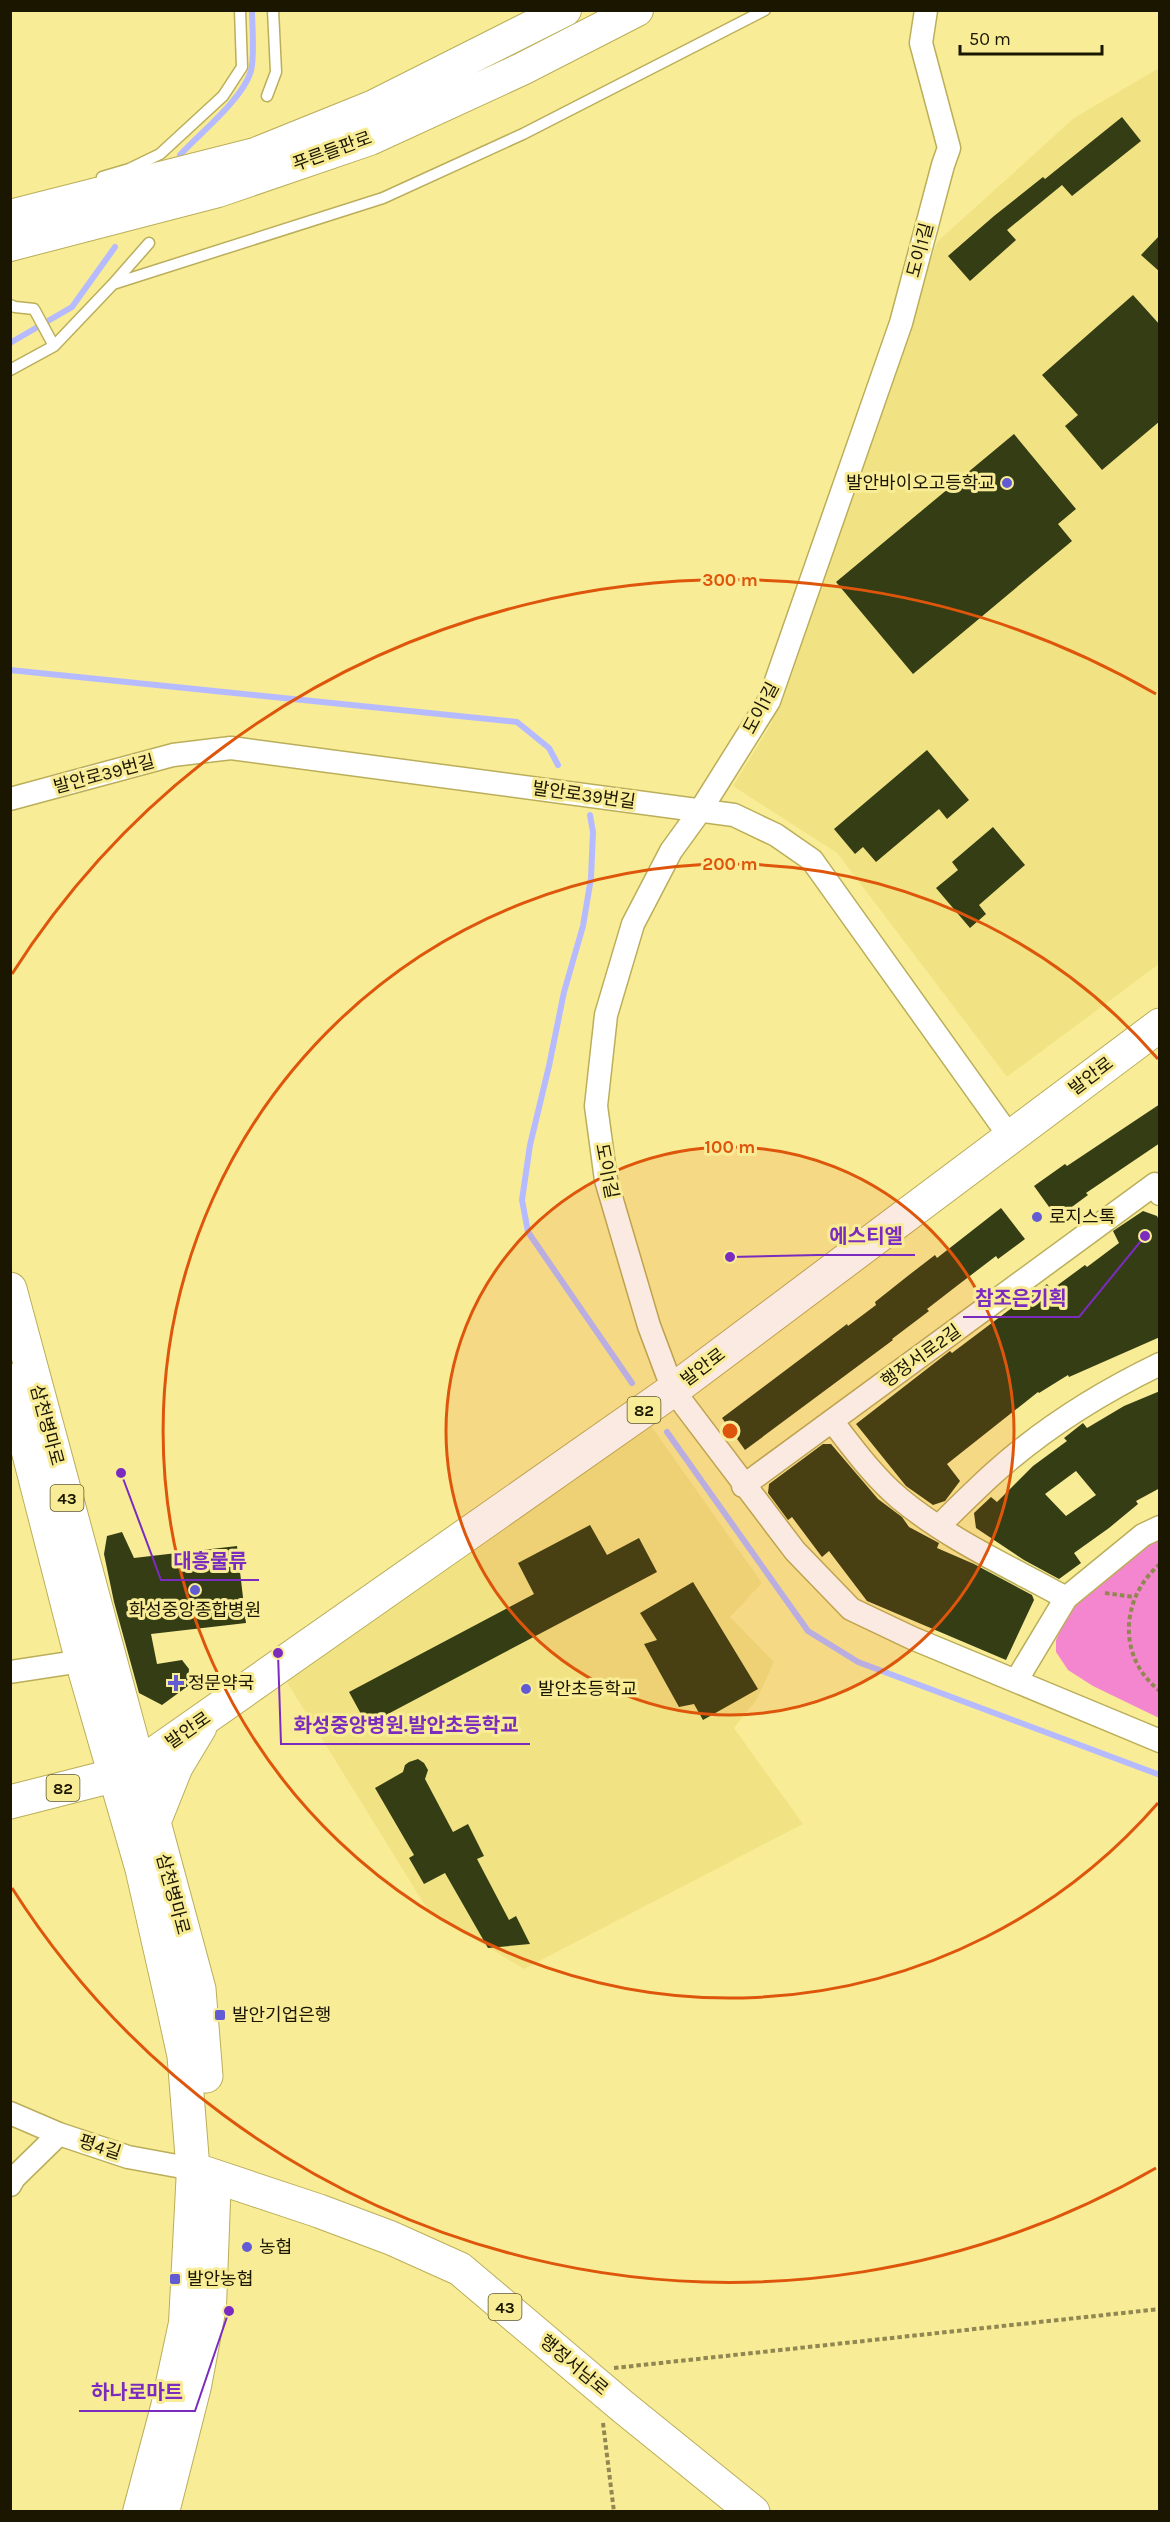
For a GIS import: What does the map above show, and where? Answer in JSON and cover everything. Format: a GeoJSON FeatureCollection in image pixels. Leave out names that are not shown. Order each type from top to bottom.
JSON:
{"type":"FeatureCollection","features":[{"type":"Feature","properties":{"kind":"main road"},"geometry":{"type":"LineString","coordinates":[[10,216],[255,154],[374,106],[565,10]]}},
{"type":"Feature","properties":{"kind":"main road","name":"푸른들판로"},"geometry":{"type":"LineString","coordinates":[[10,245],[218,191],[370,139],[522,69],[637,10]]}},
{"type":"Feature","properties":{"kind":"main road","name":"발안로"},"geometry":{"type":"LineString","coordinates":[[127,1770],[673,1390],[1160,1025]]}},
{"type":"Feature","properties":{"kind":"main road","name":"삼천병마로"},"geometry":{"type":"LineString","coordinates":[[10,1289],[123,1707],[127,1770],[142,1869],[184,2056],[204,2172],[185,2323],[167,2408],[139,2511]]}},
{"type":"Feature","properties":{"kind":"main road","name":"삼천병마로"},"geometry":{"type":"LineString","coordinates":[[10,1380],[82,1661],[127,1770],[154,1822],[199,1989],[210,2306],[195,2386],[163,2511]]}},
{"type":"Feature","properties":{"kind":"main road"},"geometry":{"type":"LineString","coordinates":[[123,1707],[154,1725],[199,1722]]}},
{"type":"Feature","properties":{"kind":"main road"},"geometry":{"type":"LineString","coordinates":[[154,1822],[176,1767],[199,1722]]}},
{"type":"Feature","properties":{"kind":"main road","name":"82"},"geometry":{"type":"LineString","coordinates":[[11,1802],[127,1770]]}},
{"type":"Feature","properties":{"kind":"main road","name":"행정서남로"},"geometry":{"type":"LineString","coordinates":[[204,2172],[340,2219],[460,2269],[753,2511]]}},
{"type":"Feature","properties":{"kind":"street","name":"도이1길"},"geometry":{"type":"LineString","coordinates":[[673,1390],[649,1326],[606,1180],[596,1106],[606,1015],[633,924],[671,851],[700,811],[769,701],[901,323],[949,148],[921,43],[926,10]]}},
{"type":"Feature","properties":{"kind":"street","name":"발안로39번길"},"geometry":{"type":"LineString","coordinates":[[10,799],[173,755],[231,748],[734,815],[776,835],[812,860],[1010,1137]]}},
{"type":"Feature","properties":{"kind":"street","name":"행정서로2길"},"geometry":{"type":"LineString","coordinates":[[743,1486],[1157,1189]]}},
{"type":"Feature","properties":{"kind":"street"},"geometry":{"type":"LineString","coordinates":[[939,1526],[995,1472],[1055,1425],[1119,1384],[1160,1364]]}},
{"type":"Feature","properties":{"kind":"street"},"geometry":{"type":"LineString","coordinates":[[673,1390],[743,1486],[795,1551],[851,1609],[912,1638],[1160,1741]]}},
{"type":"Feature","properties":{"kind":"street"},"geometry":{"type":"LineString","coordinates":[[832,1422],[876,1476],[900,1498],[939,1526],[1066,1598]]}},
{"type":"Feature","properties":{"kind":"street"},"geometry":{"type":"LineString","coordinates":[[1016,1681],[1066,1598],[1143,1535],[1160,1527]]}},
{"type":"Feature","properties":{"kind":"street"},"geometry":{"type":"LineString","coordinates":[[10,1672],[82,1661]]}},
{"type":"Feature","properties":{"kind":"street","name":"평4길"},"geometry":{"type":"LineString","coordinates":[[10,2112],[59,2134],[128,2157],[204,2172]]}},
{"type":"Feature","properties":{"kind":"street"},"geometry":{"type":"LineString","coordinates":[[10,2185],[21,2170],[59,2134]]}},
{"type":"Feature","properties":{"kind":"lane"},"geometry":{"type":"LineString","coordinates":[[90,181],[129,169],[160,154],[224,96],[242,68],[240,10]]}},
{"type":"Feature","properties":{"kind":"lane"},"geometry":{"type":"LineString","coordinates":[[267,96],[276,72],[273,10]]}},
{"type":"Feature","properties":{"kind":"lane"},"geometry":{"type":"LineString","coordinates":[[113,284],[383,198],[523,134],[765,10]]}},
{"type":"Feature","properties":{"kind":"lane"},"geometry":{"type":"LineString","coordinates":[[10,370],[52,340],[113,284],[149,243]]}},
{"type":"Feature","properties":{"kind":"lane"},"geometry":{"type":"LineString","coordinates":[[10,305],[15,308],[34,309],[52,340]]}},
{"type":"Feature","properties":{"kind":"path"},"geometry":{"type":"LineString","coordinates":[[1160,1564],[1143,1580],[1136,1593],[1130,1609],[1129,1622],[1130,1646],[1134,1660],[1146,1679],[1160,1691]]}},
{"type":"Feature","properties":{"kind":"path"},"geometry":{"type":"LineString","coordinates":[[614,2511],[592,2379],[613,2368],[1160,2308]]}},
{"type":"Feature","properties":{"kind":"shaded area","name":"발안바이오고등학교"},"geometry":{"type":"Polygon","coordinates":[[[1159,68],[1159,964],[1007,1077],[837,853],[733,786],[771,724],[937,242],[1074,118],[1159,68]]]}},
{"type":"Feature","properties":{"kind":"shaded area","name":"발안초등학교"},"geometry":{"type":"Polygon","coordinates":[[[649,1423],[762,1583],[730,1617],[774,1662],[757,1699],[734,1728],[803,1824],[524,1969],[429,1912],[285,1679],[649,1423]]]}},
{"type":"Feature","properties":{"kind":"shaded area"},"geometry":{"type":"Polygon","coordinates":[[[1159,1527],[1159,1718],[1093,1686],[1068,1670],[1056,1652],[1056,1640],[1077,1589],[1159,1527]]]}},
{"type":"Feature","properties":{"kind":"building"},"geometry":{"type":"Polygon","coordinates":[[[1122,117],[1141,141],[1072,196],[1062,185],[1007,230],[1016,240],[970,281],[948,256],[994,216],[1043,177],[1045,179],[1122,117]]]}},
{"type":"Feature","properties":{"kind":"building"},"geometry":{"type":"Polygon","coordinates":[[[1160,235],[1160,272],[1141,255],[1160,235]]]}},
{"type":"Feature","properties":{"kind":"building"},"geometry":{"type":"Polygon","coordinates":[[[1133,295],[1160,325],[1160,421],[1102,470],[1065,426],[1078,415],[1042,375],[1133,295]]]}},
{"type":"Feature","properties":{"kind":"building"},"geometry":{"type":"Polygon","coordinates":[[[1014,434],[1076,509],[1058,524],[1072,541],[913,674],[836,582],[1014,434]]]}},
{"type":"Feature","properties":{"kind":"building"},"geometry":{"type":"Polygon","coordinates":[[[927,750],[969,800],[947,819],[939,809],[876,862],[863,847],[855,854],[834,829],[927,750]]]}},
{"type":"Feature","properties":{"kind":"building"},"geometry":{"type":"Polygon","coordinates":[[[993,827],[1025,865],[979,905],[986,914],[970,928],[936,888],[958,870],[952,862],[993,827]]]}},
{"type":"Feature","properties":{"kind":"building"},"geometry":{"type":"Polygon","coordinates":[[[1160,1104],[1160,1143],[1086,1193],[1088,1195],[1057,1218],[1034,1186],[1160,1104]]]}},
{"type":"Feature","properties":{"kind":"building"},"geometry":{"type":"Polygon","coordinates":[[[1001,1208],[1025,1239],[998,1259],[996,1256],[927,1309],[929,1311],[893,1340],[745,1450],[722,1418],[847,1324],[848,1326],[876,1305],[875,1302],[909,1275],[935,1255],[937,1258],[1001,1208]]]}},
{"type":"Feature","properties":{"kind":"building"},"geometry":{"type":"Polygon","coordinates":[[[1143,1211],[1157,1216],[1160,1222],[1160,1337],[1069,1377],[1068,1375],[1038,1392],[947,1464],[960,1481],[945,1501],[933,1505],[906,1486],[856,1424],[950,1351],[952,1353],[1017,1304],[1018,1306],[1047,1284],[1051,1290],[1085,1265],[1087,1267],[1119,1243],[1113,1231],[1143,1211]]]}},
{"type":"Feature","properties":{"kind":"building"},"geometry":{"type":"Polygon","coordinates":[[[1160,1391],[1160,1488],[1136,1501],[1138,1504],[1074,1553],[1081,1563],[1059,1579],[1024,1560],[976,1528],[974,1513],[991,1497],[997,1502],[1033,1466],[1067,1441],[1064,1438],[1083,1423],[1087,1428],[1124,1406],[1160,1391]],[[1076,1471],[1045,1494],[1066,1516],[1096,1495],[1076,1471]]]}},
{"type":"Feature","properties":{"kind":"building"},"geometry":{"type":"Polygon","coordinates":[[[823,1444],[831,1444],[878,1499],[902,1517],[909,1527],[939,1543],[937,1548],[974,1564],[1032,1595],[1034,1600],[1006,1660],[867,1601],[829,1551],[822,1557],[792,1517],[788,1520],[768,1493],[769,1484],[823,1444]]]}},
{"type":"Feature","properties":{"kind":"building"},"geometry":{"type":"Polygon","coordinates":[[[590,1525],[607,1555],[639,1538],[657,1572],[367,1725],[349,1692],[534,1594],[518,1563],[590,1525]]]}},
{"type":"Feature","properties":{"kind":"building"},"geometry":{"type":"Polygon","coordinates":[[[122,1532],[134,1558],[237,1546],[246,1623],[151,1634],[157,1664],[182,1660],[189,1669],[188,1686],[162,1705],[139,1693],[114,1602],[104,1554],[107,1536],[122,1532]]]}},
{"type":"Feature","properties":{"kind":"building"},"geometry":{"type":"Polygon","coordinates":[[[693,1582],[758,1689],[703,1720],[694,1704],[679,1707],[644,1644],[657,1640],[640,1613],[693,1582]]]}},
{"type":"Feature","properties":{"kind":"building"},"geometry":{"type":"Polygon","coordinates":[[[418,1759],[428,1770],[425,1779],[453,1832],[468,1824],[484,1856],[477,1859],[509,1920],[516,1916],[530,1944],[488,1948],[445,1873],[424,1884],[409,1858],[414,1855],[375,1788],[403,1772],[405,1765],[409,1762],[418,1759]]]}},
{"type":"Feature","properties":{"kind":"waterway"},"geometry":{"type":"LineString","coordinates":[[180,155],[230,104],[246,82],[251,71],[253,57],[252,10]]}},
{"type":"Feature","properties":{"kind":"waterway"},"geometry":{"type":"LineString","coordinates":[[10,343],[72,307],[115,247]]}},
{"type":"Feature","properties":{"kind":"waterway"},"geometry":{"type":"LineString","coordinates":[[10,670],[517,722],[549,748],[558,765]]}},
{"type":"Feature","properties":{"kind":"waterway"},"geometry":{"type":"LineString","coordinates":[[590,815],[593,832],[591,878],[583,926],[564,992],[530,1145],[522,1200],[528,1232],[632,1383]]}},
{"type":"Feature","properties":{"kind":"waterway"},"geometry":{"type":"LineString","coordinates":[[667,1432],[808,1631],[858,1662],[1160,1775]]}},
{"type":"Feature","properties":{"kind":"place","name":"발안바이오고등학교"},"geometry":{"type":"Point","coordinates":[1007,483]}},
{"type":"Feature","properties":{"kind":"place","name":"로지스톡"},"geometry":{"type":"Point","coordinates":[1037,1217]}},
{"type":"Feature","properties":{"kind":"place","name":"참조은기획"},"geometry":{"type":"Point","coordinates":[1145,1236]}},
{"type":"Feature","properties":{"kind":"place","name":"에스티엘"},"geometry":{"type":"Point","coordinates":[730,1257]}},
{"type":"Feature","properties":{"kind":"place","name":"대흥물류"},"geometry":{"type":"Point","coordinates":[121,1473]}},
{"type":"Feature","properties":{"kind":"place","name":"화성중앙종합병원"},"geometry":{"type":"Point","coordinates":[195,1590]}},
{"type":"Feature","properties":{"kind":"place","name":"화성중앙병원.발안초등학교"},"geometry":{"type":"Point","coordinates":[278,1653]}},
{"type":"Feature","properties":{"kind":"place","name":"정문약국"},"geometry":{"type":"Point","coordinates":[176,1683]}},
{"type":"Feature","properties":{"kind":"place","name":"발안초등학교"},"geometry":{"type":"Point","coordinates":[526,1689]}},
{"type":"Feature","properties":{"kind":"place","name":"발안기업은행"},"geometry":{"type":"Point","coordinates":[220,2015]}},
{"type":"Feature","properties":{"kind":"place","name":"농협"},"geometry":{"type":"Point","coordinates":[247,2247]}},
{"type":"Feature","properties":{"kind":"place","name":"발안농협"},"geometry":{"type":"Point","coordinates":[175,2279]}},
{"type":"Feature","properties":{"kind":"place","name":"하나로마트"},"geometry":{"type":"Point","coordinates":[229,2311]}}]}
